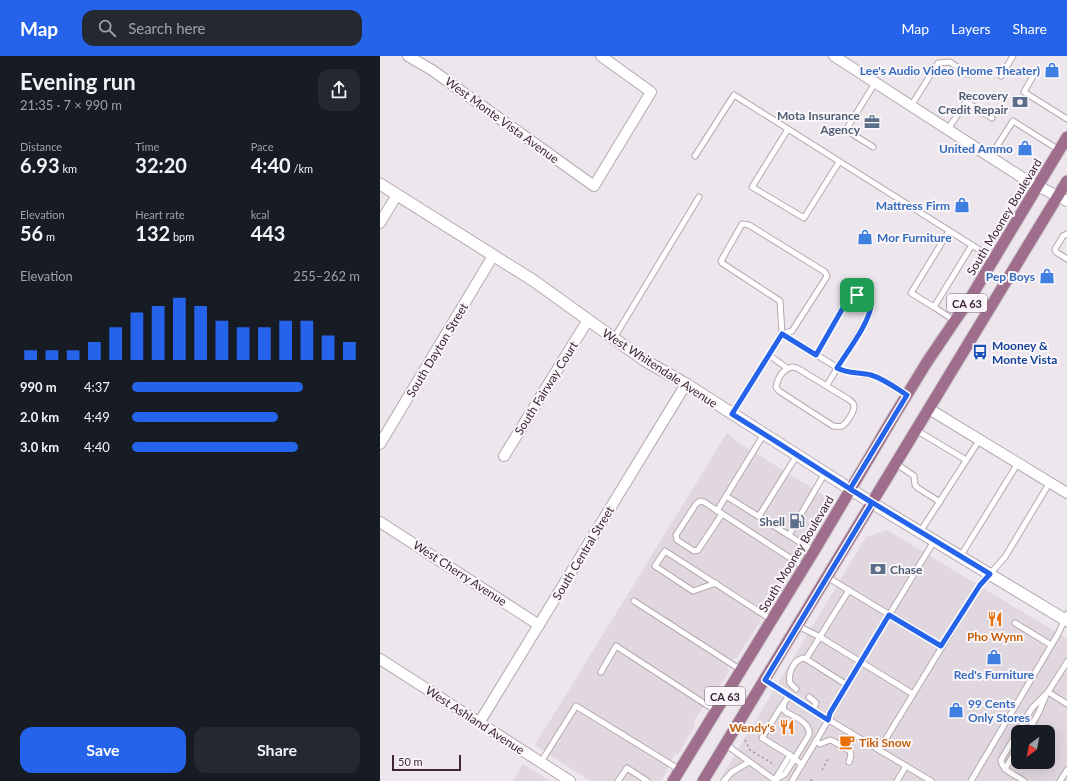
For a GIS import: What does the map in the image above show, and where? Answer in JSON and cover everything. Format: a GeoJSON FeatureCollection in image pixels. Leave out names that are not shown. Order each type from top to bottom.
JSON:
{"type":"FeatureCollection","features":[{"type":"Feature","properties":{"kind":"main road","name":"South Mooney Boulevard"},"geometry":{"type":"LineString","coordinates":[[673,781],[814,551],[907,395],[994,259],[1067,137]]}},
{"type":"Feature","properties":{"kind":"main road","name":"CA 63"},"geometry":{"type":"LineString","coordinates":[[703,781],[798,626],[895,463],[1062,199],[1067,181]]}},
{"type":"Feature","properties":{"kind":"street","name":"West Monte Vista Avenue"},"geometry":{"type":"LineString","coordinates":[[408,56],[432,70],[594,186],[651,92],[601,56]]}},
{"type":"Feature","properties":{"kind":"street"},"geometry":{"type":"LineString","coordinates":[[840,58],[990,157],[1062,199]]}},
{"type":"Feature","properties":{"kind":"street","name":"West Whitendale Avenue"},"geometry":{"type":"LineString","coordinates":[[380,184],[534,281],[644,360],[686,384],[872,503],[960,557],[1066,618]]}},
{"type":"Feature","properties":{"kind":"street"},"geometry":{"type":"LineString","coordinates":[[380,223],[397,195]]}},
{"type":"Feature","properties":{"kind":"street","name":"South Dayton Street"},"geometry":{"type":"LineString","coordinates":[[380,444],[493,256]]}},
{"type":"Feature","properties":{"kind":"street","name":"South Fairway Court"},"geometry":{"type":"LineString","coordinates":[[504,456],[588,320]]}},
{"type":"Feature","properties":{"kind":"street","name":"South Central Street"},"geometry":{"type":"LineString","coordinates":[[479,723],[686,384]]}},
{"type":"Feature","properties":{"kind":"street"},"geometry":{"type":"LineString","coordinates":[[929,409],[1067,493]]}},
{"type":"Feature","properties":{"kind":"street","name":"West Cherry Avenue"},"geometry":{"type":"LineString","coordinates":[[380,522],[539,625]]}},
{"type":"Feature","properties":{"kind":"street","name":"West Ashland Avenue"},"geometry":{"type":"LineString","coordinates":[[380,659],[570,781]]}},
{"type":"Feature","properties":{"kind":"lane"},"geometry":{"type":"LineString","coordinates":[[1001,76],[1013,56]]}},
{"type":"Feature","properties":{"kind":"lane"},"geometry":{"type":"LineString","coordinates":[[911,106],[938,63],[950,62],[968,74]]}},
{"type":"Feature","properties":{"kind":"lane"},"geometry":{"type":"LineString","coordinates":[[1035,73],[1024,92],[1067,118]]}},
{"type":"Feature","properties":{"kind":"lane"},"geometry":{"type":"LineString","coordinates":[[873,147],[846,130],[876,83]]}},
{"type":"Feature","properties":{"kind":"lane"},"geometry":{"type":"LineString","coordinates":[[695,156],[734,95],[994,259]]}},
{"type":"Feature","properties":{"kind":"lane"},"geometry":{"type":"LineString","coordinates":[[948,129],[966,102],[992,118]]}},
{"type":"Feature","properties":{"kind":"lane"},"geometry":{"type":"LineString","coordinates":[[990,157],[1013,121],[1059,150]]}},
{"type":"Feature","properties":{"kind":"lane"},"geometry":{"type":"LineString","coordinates":[[788,129],[752,187],[804,218],[839,162]]}},
{"type":"Feature","properties":{"kind":"lane"},"geometry":{"type":"LineString","coordinates":[[613,339],[699,196]]}},
{"type":"Feature","properties":{"kind":"lane"},"geometry":{"type":"LineString","coordinates":[[732,414],[782,334],[780,301],[721,261],[742,224],[749,225],[825,272],[826,276],[792,331],[782,334]]}},
{"type":"Feature","properties":{"kind":"lane"},"geometry":{"type":"LineString","coordinates":[[949,231],[911,293],[955,320]]}},
{"type":"Feature","properties":{"kind":"lane"},"geometry":{"type":"LineString","coordinates":[[1067,234],[1063,236],[1055,249],[1056,252],[1067,259]]}},
{"type":"Feature","properties":{"kind":"lane"},"geometry":{"type":"LineString","coordinates":[[934,307],[972,245]]}},
{"type":"Feature","properties":{"kind":"lane"},"geometry":{"type":"LineString","coordinates":[[816,355],[848,299],[852,295],[863,297],[871,305],[871,311],[827,385]]}},
{"type":"Feature","properties":{"kind":"lane"},"geometry":{"type":"LineString","coordinates":[[782,334],[843,371],[877,377],[907,395]]}},
{"type":"Feature","properties":{"kind":"lane"},"geometry":{"type":"LineString","coordinates":[[769,355],[787,368],[797,368],[827,385],[852,402],[854,406],[853,412],[844,425],[838,427],[833,426],[779,392],[776,387],[777,382],[787,368]]}},
{"type":"Feature","properties":{"kind":"lane"},"geometry":{"type":"LineString","coordinates":[[916,430],[966,460]]}},
{"type":"Feature","properties":{"kind":"lane"},"geometry":{"type":"LineString","coordinates":[[717,511],[764,434]]}},
{"type":"Feature","properties":{"kind":"lane"},"geometry":{"type":"LineString","coordinates":[[920,532],[980,439]]}},
{"type":"Feature","properties":{"kind":"lane"},"geometry":{"type":"LineString","coordinates":[[759,516],[797,455]]}},
{"type":"Feature","properties":{"kind":"lane"},"geometry":{"type":"LineString","coordinates":[[895,463],[914,476],[915,485],[918,488],[940,502]]}},
{"type":"Feature","properties":{"kind":"lane"},"geometry":{"type":"LineString","coordinates":[[960,557],[1018,463]]}},
{"type":"Feature","properties":{"kind":"lane"},"geometry":{"type":"LineString","coordinates":[[801,514],[825,473]]}},
{"type":"Feature","properties":{"kind":"lane"},"geometry":{"type":"LineString","coordinates":[[879,750],[941,646],[980,585],[1005,557],[1050,482]]}},
{"type":"Feature","properties":{"kind":"lane"},"geometry":{"type":"LineString","coordinates":[[726,496],[814,551]]}},
{"type":"Feature","properties":{"kind":"lane"},"geometry":{"type":"LineString","coordinates":[[722,514],[698,550],[694,551],[677,540],[676,535],[700,501],[704,502],[804,567]]}},
{"type":"Feature","properties":{"kind":"lane"},"geometry":{"type":"LineString","coordinates":[[789,535],[793,528]]}},
{"type":"Feature","properties":{"kind":"lane"},"geometry":{"type":"LineString","coordinates":[[792,781],[801,764],[818,742],[830,713],[934,541]]}},
{"type":"Feature","properties":{"kind":"lane"},"geometry":{"type":"LineString","coordinates":[[716,584],[693,591],[655,566],[665,551],[772,620]]}},
{"type":"Feature","properties":{"kind":"lane"},"geometry":{"type":"LineString","coordinates":[[827,577],[941,646]]}},
{"type":"Feature","properties":{"kind":"lane"},"geometry":{"type":"LineString","coordinates":[[806,659],[849,590]]}},
{"type":"Feature","properties":{"kind":"lane"},"geometry":{"type":"LineString","coordinates":[[634,601],[741,670]]}},
{"type":"Feature","properties":{"kind":"lane"},"geometry":{"type":"LineString","coordinates":[[971,781],[1066,618]]}},
{"type":"Feature","properties":{"kind":"lane"},"geometry":{"type":"LineString","coordinates":[[1015,623],[1051,646]]}},
{"type":"Feature","properties":{"kind":"lane"},"geometry":{"type":"LineString","coordinates":[[798,626],[820,637],[913,694]]}},
{"type":"Feature","properties":{"kind":"lane"},"geometry":{"type":"LineString","coordinates":[[600,672],[616,646],[716,711]]}},
{"type":"Feature","properties":{"kind":"lane"},"geometry":{"type":"LineString","coordinates":[[796,689],[790,683],[790,672],[796,661],[803,658],[847,685]]}},
{"type":"Feature","properties":{"kind":"lane"},"geometry":{"type":"LineString","coordinates":[[1032,725],[1048,692],[1067,662]]}},
{"type":"Feature","properties":{"kind":"lane"},"geometry":{"type":"LineString","coordinates":[[765,680],[828,720],[931,781]]}},
{"type":"Feature","properties":{"kind":"lane"},"geometry":{"type":"LineString","coordinates":[[1048,692],[1067,704]]}},
{"type":"Feature","properties":{"kind":"lane"},"geometry":{"type":"LineString","coordinates":[[1024,781],[1007,770],[1002,765],[1001,760],[1032,708],[1048,692]]}},
{"type":"Feature","properties":{"kind":"lane"},"geometry":{"type":"LineString","coordinates":[[789,696],[762,738],[801,764]]}},
{"type":"Feature","properties":{"kind":"lane"},"geometry":{"type":"LineString","coordinates":[[809,697],[816,704],[813,710]]}},
{"type":"Feature","properties":{"kind":"lane"},"geometry":{"type":"LineString","coordinates":[[726,744],[775,781],[785,774],[792,757],[809,734],[810,730],[808,725],[786,712],[783,708],[784,704]]}},
{"type":"Feature","properties":{"kind":"lane"},"geometry":{"type":"LineString","coordinates":[[541,762],[576,706],[680,770]]}},
{"type":"Feature","properties":{"kind":"lane"},"geometry":{"type":"LineString","coordinates":[[818,742],[830,740],[850,751],[851,755],[849,762]]}},
{"type":"Feature","properties":{"kind":"lane"},"geometry":{"type":"LineString","coordinates":[[724,781],[732,772],[749,762]]}},
{"type":"Feature","properties":{"kind":"lane"},"geometry":{"type":"LineString","coordinates":[[1007,770],[1011,762]]}},
{"type":"Feature","properties":{"kind":"lane"},"geometry":{"type":"LineString","coordinates":[[897,781],[906,766]]}},
{"type":"Feature","properties":{"kind":"lane"},"geometry":{"type":"LineString","coordinates":[[618,781],[627,768],[647,781]]}},
{"type":"Feature","properties":{"kind":"lane"},"geometry":{"type":"LineString","coordinates":[[1060,781],[1067,770]]}},
{"type":"Feature","properties":{"kind":"path"},"geometry":{"type":"LineString","coordinates":[[745,740],[750,750],[775,765]]}},
{"type":"Feature","properties":{"kind":"path"},"geometry":{"type":"LineString","coordinates":[[822,770],[829,757]]}},
{"type":"Feature","properties":{"kind":"shaded area"},"geometry":{"type":"Polygon","coordinates":[[[727,433],[739,443],[822,494],[827,499],[827,511],[802,553],[796,554],[790,562],[791,564],[771,598],[771,602],[759,615],[761,620],[737,658],[733,659],[728,667],[729,671],[714,696],[710,697],[694,721],[695,726],[678,754],[674,755],[661,781],[590,781],[535,745],[727,433]]]}},
{"type":"Feature","properties":{"kind":"shaded area"},"geometry":{"type":"Polygon","coordinates":[[[887,530],[1067,639],[1067,781],[719,781],[866,537],[887,530]]]}},
{"type":"Feature","properties":{"kind":"shaded area"},"geometry":{"type":"Polygon","coordinates":[[[523,764],[550,781],[513,781],[523,764]]]}},
{"type":"Feature","properties":{"kind":"place","name":"Lee's Audio Video (Home Theater)"},"geometry":{"type":"Point","coordinates":[1052,70]}},
{"type":"Feature","properties":{"kind":"place","name":"Recovery Credit Repair"},"geometry":{"type":"Point","coordinates":[1020,102]}},
{"type":"Feature","properties":{"kind":"place","name":"Mota Insurance Agency"},"geometry":{"type":"Point","coordinates":[872,122]}},
{"type":"Feature","properties":{"kind":"place","name":"United Ammo"},"geometry":{"type":"Point","coordinates":[1025,148]}},
{"type":"Feature","properties":{"kind":"place","name":"Mattress Firm"},"geometry":{"type":"Point","coordinates":[962,205]}},
{"type":"Feature","properties":{"kind":"place","name":"Mor Furniture"},"geometry":{"type":"Point","coordinates":[865,237]}},
{"type":"Feature","properties":{"kind":"place","name":"Pep Boys"},"geometry":{"type":"Point","coordinates":[1047,276]}},
{"type":"Feature","properties":{"kind":"place","name":"Mooney & Monte Vista"},"geometry":{"type":"Point","coordinates":[980,352]}},
{"type":"Feature","properties":{"kind":"place","name":"Shell"},"geometry":{"type":"Point","coordinates":[797,521]}},
{"type":"Feature","properties":{"kind":"place","name":"Chase"},"geometry":{"type":"Point","coordinates":[878,569]}},
{"type":"Feature","properties":{"kind":"place","name":"Pho Wynn"},"geometry":{"type":"Point","coordinates":[995,619]}},
{"type":"Feature","properties":{"kind":"place","name":"Red's Furniture"},"geometry":{"type":"Point","coordinates":[994,657]}},
{"type":"Feature","properties":{"kind":"place","name":"99 Cents Only Stores"},"geometry":{"type":"Point","coordinates":[956,710]}},
{"type":"Feature","properties":{"kind":"place","name":"Wendy's"},"geometry":{"type":"Point","coordinates":[787,727]}},
{"type":"Feature","properties":{"kind":"place","name":"Tiki Snow"},"geometry":{"type":"Point","coordinates":[847,742]}},
{"type":"Feature","properties":{"kind":"route"},"geometry":{"type":"LineString","coordinates":[[857,295],[852,295],[848,299],[816,355],[782,334],[732,414],[797,455],[850,489],[872,503],[827,577],[765,680],[828,720],[830,713],[889,615],[941,646],[980,585],[990,574],[850,489],[907,395],[877,377],[843,371],[837,368],[871,311],[871,305],[868,301],[857,295]]}}]}
